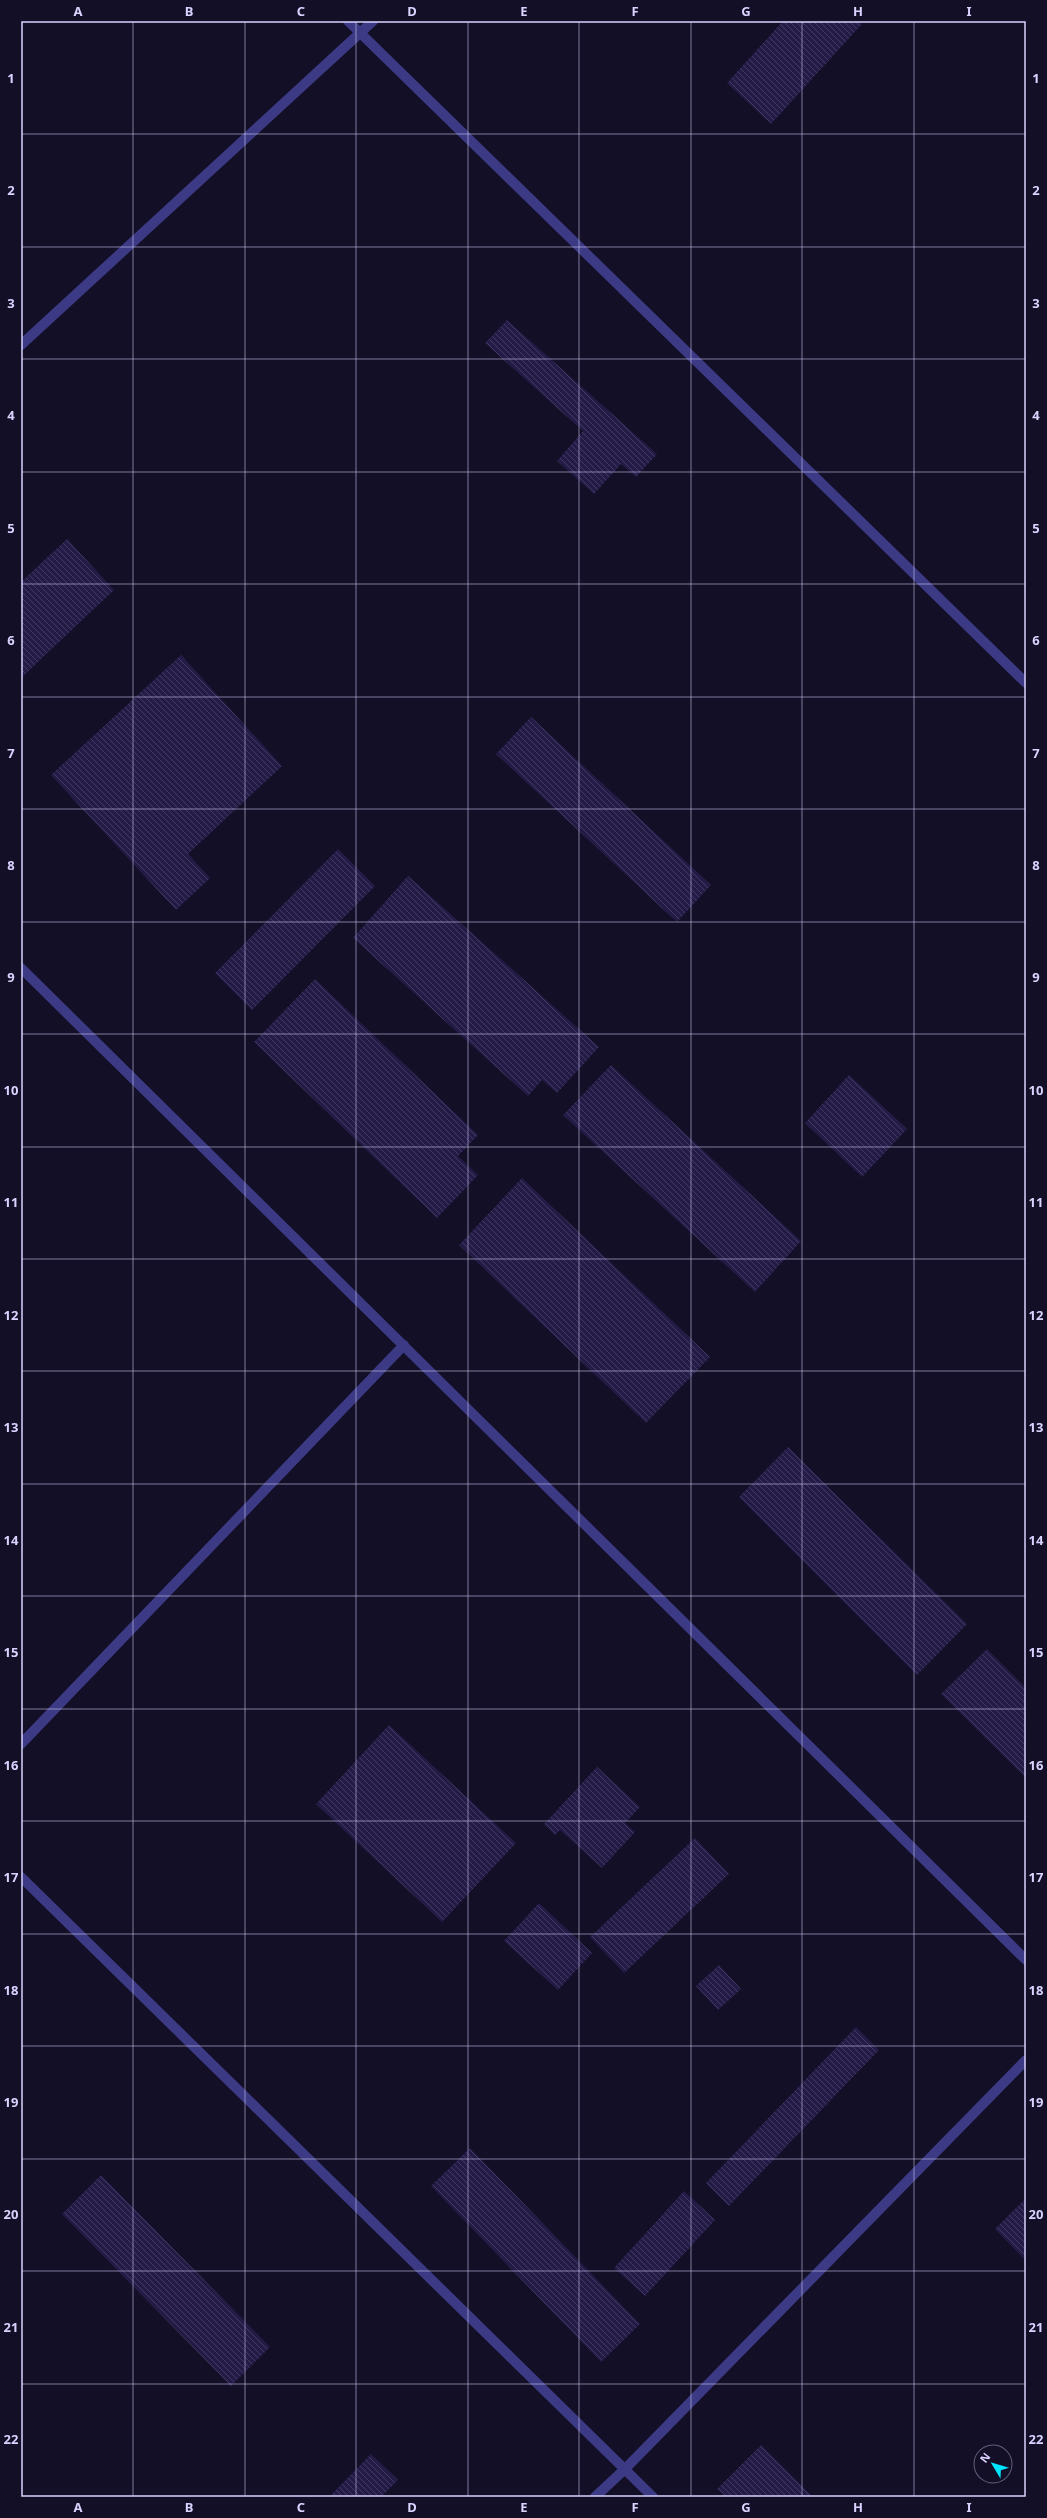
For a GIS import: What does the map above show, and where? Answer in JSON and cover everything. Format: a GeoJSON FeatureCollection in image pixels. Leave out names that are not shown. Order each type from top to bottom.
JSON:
{"type":"FeatureCollection","features":[{"type":"Feature","properties":{"kind":"street"},"geometry":{"type":"LineString","coordinates":[[348,21],[1026,683]]}},
{"type":"Feature","properties":{"kind":"street"},"geometry":{"type":"LineString","coordinates":[[21,345],[373,21]]}},
{"type":"Feature","properties":{"kind":"street"},"geometry":{"type":"LineString","coordinates":[[21,968],[1026,1960]]}},
{"type":"Feature","properties":{"kind":"street"},"geometry":{"type":"LineString","coordinates":[[21,1744],[404,1345]]}},
{"type":"Feature","properties":{"kind":"street"},"geometry":{"type":"LineString","coordinates":[[21,1877],[653,2497]]}},
{"type":"Feature","properties":{"kind":"street"},"geometry":{"type":"LineString","coordinates":[[595,2497],[625,2469],[1026,2060]]}},
{"type":"Feature","properties":{"kind":"building"},"geometry":{"type":"Polygon","coordinates":[[[783,21],[859,21],[862,24],[771,124],[727,83],[783,21]]]}},
{"type":"Feature","properties":{"kind":"building"},"geometry":{"type":"Polygon","coordinates":[[[507,320],[657,454],[636,477],[621,464],[594,494],[557,461],[583,431],[485,343],[507,320]]]}},
{"type":"Feature","properties":{"kind":"building"},"geometry":{"type":"Polygon","coordinates":[[[67,539],[114,590],[21,678],[21,582],[67,539]]]}},
{"type":"Feature","properties":{"kind":"building"},"geometry":{"type":"Polygon","coordinates":[[[181,655],[282,766],[188,854],[210,878],[176,910],[51,775],[181,655]]]}},
{"type":"Feature","properties":{"kind":"building"},"geometry":{"type":"Polygon","coordinates":[[[531,717],[711,885],[677,922],[496,754],[531,717]]]}},
{"type":"Feature","properties":{"kind":"building"},"geometry":{"type":"Polygon","coordinates":[[[338,849],[375,886],[252,1010],[215,973],[338,849]]]}},
{"type":"Feature","properties":{"kind":"building"},"geometry":{"type":"Polygon","coordinates":[[[408,876],[599,1047],[557,1093],[542,1080],[528,1096],[353,938],[408,876]]]}},
{"type":"Feature","properties":{"kind":"building"},"geometry":{"type":"Polygon","coordinates":[[[315,979],[478,1135],[458,1156],[478,1175],[437,1218],[254,1042],[315,979]]]}},
{"type":"Feature","properties":{"kind":"building"},"geometry":{"type":"Polygon","coordinates":[[[611,1065],[801,1241],[755,1292],[563,1115],[611,1065]]]}},
{"type":"Feature","properties":{"kind":"building"},"geometry":{"type":"Polygon","coordinates":[[[849,1075],[907,1129],[862,1177],[805,1123],[849,1075]]]}},
{"type":"Feature","properties":{"kind":"building"},"geometry":{"type":"Polygon","coordinates":[[[522,1178],[710,1357],[646,1423],[459,1245],[522,1178]]]}},
{"type":"Feature","properties":{"kind":"building"},"geometry":{"type":"Polygon","coordinates":[[[788,1447],[967,1624],[917,1675],[739,1497],[788,1447]]]}},
{"type":"Feature","properties":{"kind":"building"},"geometry":{"type":"Polygon","coordinates":[[[987,1649],[1026,1688],[1026,1778],[941,1694],[987,1649]]]}},
{"type":"Feature","properties":{"kind":"building"},"geometry":{"type":"Polygon","coordinates":[[[389,1725],[516,1843],[442,1922],[316,1804],[389,1725]]]}},
{"type":"Feature","properties":{"kind":"building"},"geometry":{"type":"Polygon","coordinates":[[[597,1767],[640,1807],[625,1823],[635,1832],[602,1868],[560,1830],[555,1835],[544,1824],[597,1767]]]}},
{"type":"Feature","properties":{"kind":"building"},"geometry":{"type":"Polygon","coordinates":[[[695,1838],[729,1874],[624,1973],[590,1937],[695,1838]]]}},
{"type":"Feature","properties":{"kind":"building"},"geometry":{"type":"Polygon","coordinates":[[[539,1903],[592,1953],[558,1990],[504,1941],[539,1903]]]}},
{"type":"Feature","properties":{"kind":"building"},"geometry":{"type":"Polygon","coordinates":[[[719,1965],[741,1989],[718,2010],[696,1986],[719,1965]]]}},
{"type":"Feature","properties":{"kind":"building"},"geometry":{"type":"Polygon","coordinates":[[[856,2027],[879,2050],[729,2206],[706,2183],[856,2027]]]}},
{"type":"Feature","properties":{"kind":"building"},"geometry":{"type":"Polygon","coordinates":[[[470,2148],[640,2324],[601,2362],[431,2186],[470,2148]]]}},
{"type":"Feature","properties":{"kind":"building"},"geometry":{"type":"Polygon","coordinates":[[[101,2175],[270,2347],[231,2386],[62,2214],[101,2175]]]}},
{"type":"Feature","properties":{"kind":"building"},"geometry":{"type":"Polygon","coordinates":[[[684,2191],[715,2220],[645,2296],[614,2268],[684,2191]]]}},
{"type":"Feature","properties":{"kind":"building"},"geometry":{"type":"Polygon","coordinates":[[[1026,2198],[1026,2261],[995,2229],[1026,2198]]]}},
{"type":"Feature","properties":{"kind":"building"},"geometry":{"type":"Polygon","coordinates":[[[761,2445],[813,2497],[726,2497],[717,2489],[761,2445]]]}},
{"type":"Feature","properties":{"kind":"building"},"geometry":{"type":"Polygon","coordinates":[[[371,2454],[398,2480],[381,2497],[329,2497],[371,2454]]]}}]}
